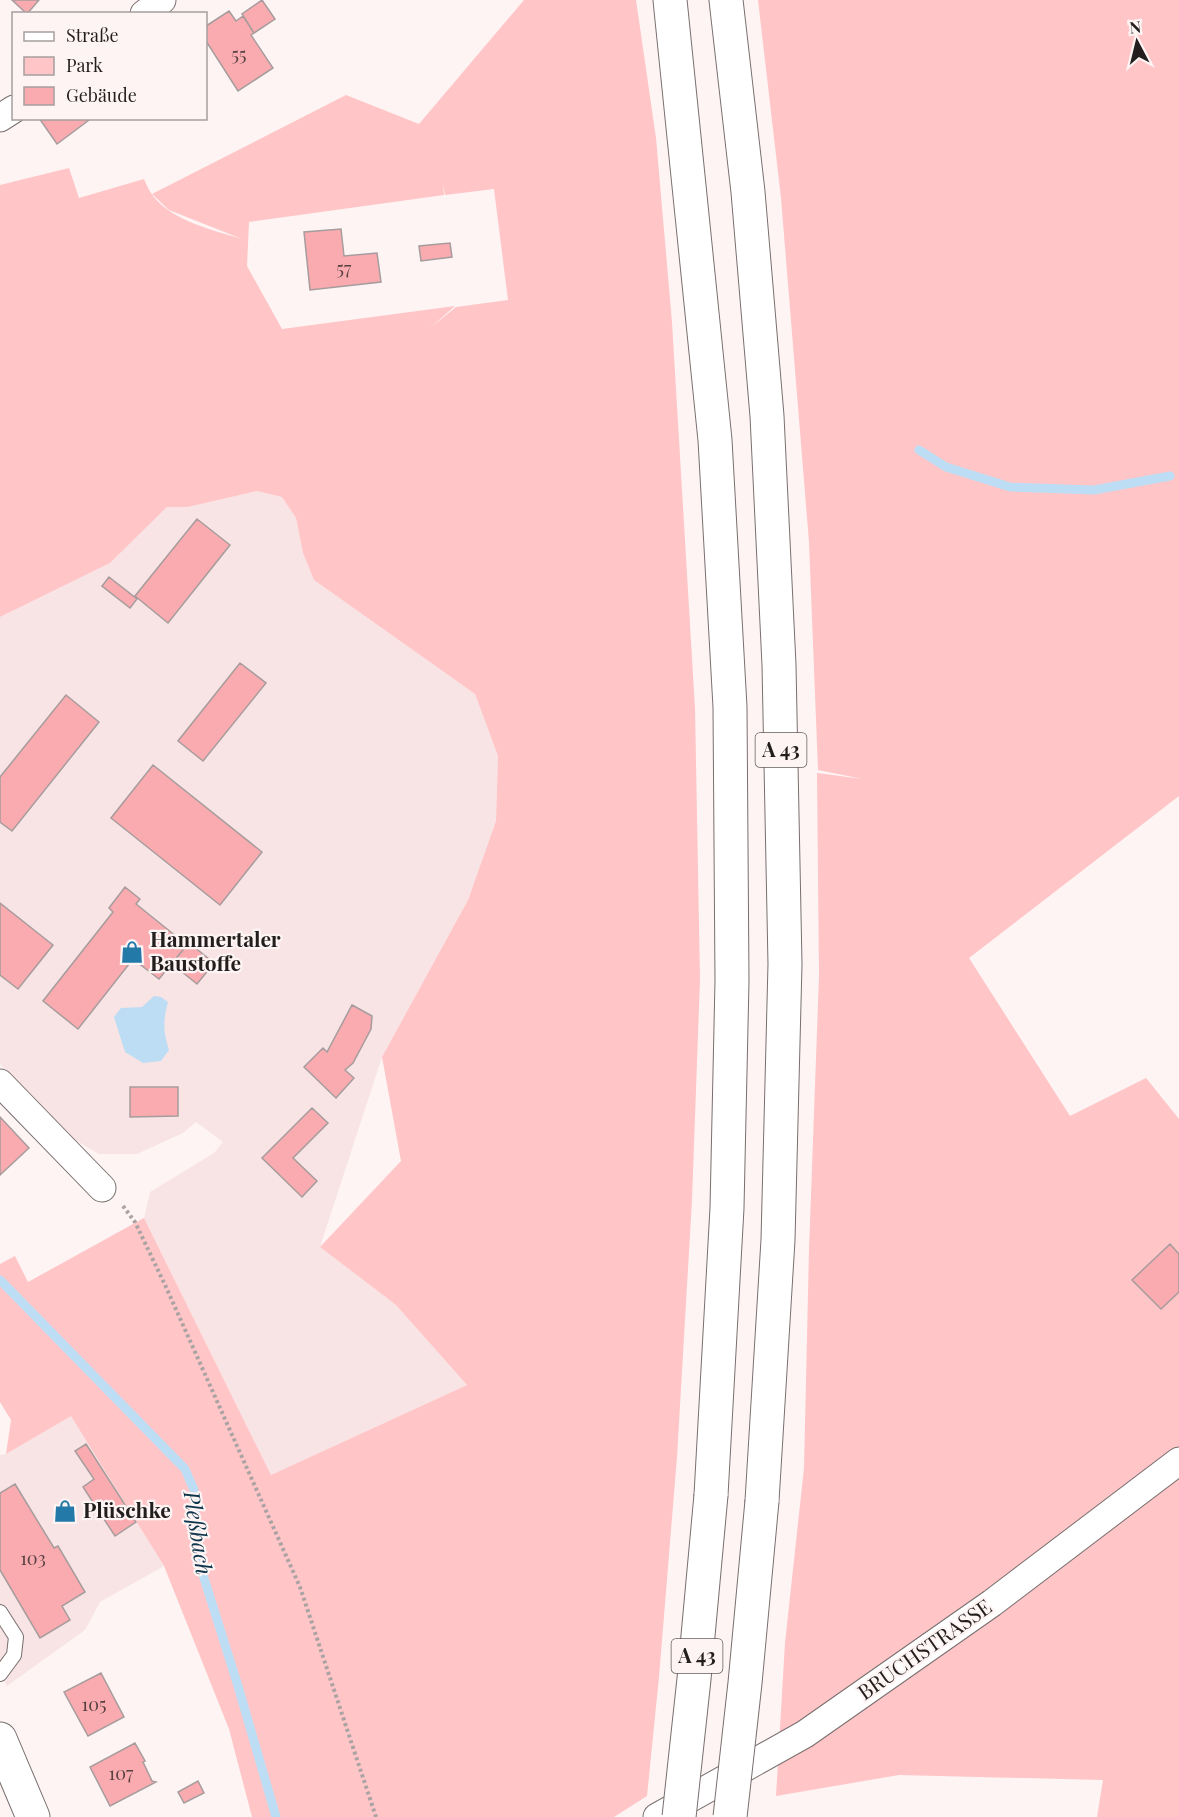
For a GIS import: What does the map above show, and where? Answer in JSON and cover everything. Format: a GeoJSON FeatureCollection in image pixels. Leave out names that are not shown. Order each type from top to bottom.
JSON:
{"type":"FeatureCollection","features":[{"type":"Feature","properties":{"kind":"main road","name":"A 43"},"geometry":{"type":"LineString","coordinates":[[669,0],[715,440],[730,707],[732,981],[727,1196],[711,1495],[679,1817]]}},
{"type":"Feature","properties":{"kind":"main road","name":"A 43"},"geometry":{"type":"LineString","coordinates":[[726,0],[748,192],[767,416],[779,665],[786,964],[778,1240],[762,1501],[746,1683],[730,1817]]}},
{"type":"Feature","properties":{"kind":"main road"},"geometry":{"type":"LineString","coordinates":[[0,1739],[33,1817]]}},
{"type":"Feature","properties":{"kind":"street"},"geometry":{"type":"LineString","coordinates":[[147,12],[162,0]]}},
{"type":"Feature","properties":{"kind":"street"},"geometry":{"type":"LineString","coordinates":[[0,1083],[102,1188]]}},
{"type":"Feature","properties":{"kind":"street","name":"BRUCHSTRASSE"},"geometry":{"type":"LineString","coordinates":[[657,1817],[805,1734],[992,1602],[1179,1461]]}},
{"type":"Feature","properties":{"kind":"lane"},"geometry":{"type":"LineString","coordinates":[[0,1612],[16,1638],[14,1655],[0,1674]]}},
{"type":"Feature","properties":{"kind":"path"},"geometry":{"type":"LineString","coordinates":[[135,1222],[171,1297],[300,1587],[376,1817]]}},
{"type":"Feature","properties":{"kind":"shaded area"},"geometry":{"type":"Polygon","coordinates":[[[257,491],[282,497],[296,518],[303,553],[314,580],[475,694],[498,756],[496,821],[468,900],[382,1057],[320,1247],[396,1305],[467,1385],[271,1475],[144,1218],[150,1192],[214,1153],[223,1142],[196,1122],[183,1133],[137,1154],[99,1154],[68,1136],[0,1064],[0,617],[110,563],[167,507],[188,507],[257,491]]]}},
{"type":"Feature","properties":{"kind":"shaded area","name":"Plüschke"},"geometry":{"type":"Polygon","coordinates":[[[71,1415],[164,1566],[100,1602],[85,1630],[7,1686],[0,1673],[0,1455],[6,1454],[71,1415]]]}},
{"type":"Feature","properties":{"kind":"green space"},"geometry":{"type":"Polygon","coordinates":[[[524,0],[636,0],[656,138],[672,322],[695,708],[700,979],[692,1200],[677,1457],[647,1796],[614,1817],[252,1817],[229,1729],[164,1566],[71,1416],[6,1454],[11,1420],[0,1402],[0,1264],[15,1256],[28,1282],[144,1218],[271,1475],[467,1385],[396,1305],[320,1247],[401,1161],[382,1057],[468,900],[496,821],[498,756],[475,694],[314,580],[303,553],[296,518],[282,497],[257,491],[188,507],[167,507],[110,563],[0,617],[0,185],[69,168],[79,198],[144,179],[153,196],[171,212],[194,223],[242,239],[169,210],[152,194],[346,95],[419,124],[524,0]],[[443,184],[444,195],[249,222],[247,266],[282,329],[455,306],[430,328],[456,307],[508,300],[494,189],[445,195],[443,184]]]}},
{"type":"Feature","properties":{"kind":"green space"},"geometry":{"type":"Polygon","coordinates":[[[758,0],[1179,0],[1179,796],[969,958],[1070,1116],[1146,1078],[1179,1119],[1179,1817],[1097,1817],[1103,1780],[899,1775],[776,1796],[785,1643],[804,1468],[819,976],[817,773],[863,779],[818,770],[809,542],[781,198],[758,0]]]}},
{"type":"Feature","properties":{"kind":"water"},"geometry":{"type":"Polygon","coordinates":[[[154,996],[161,997],[168,1002],[164,1026],[169,1050],[161,1061],[143,1063],[125,1052],[114,1017],[121,1008],[142,1007],[154,996]]]}},
{"type":"Feature","properties":{"kind":"building"},"geometry":{"type":"Polygon","coordinates":[[[12,0],[39,0],[29,12],[25,12],[12,0]]]}},
{"type":"Feature","properties":{"kind":"building"},"geometry":{"type":"Polygon","coordinates":[[[262,0],[275,19],[254,33],[242,14],[262,0]]]}},
{"type":"Feature","properties":{"kind":"building"},"geometry":{"type":"Polygon","coordinates":[[[229,11],[236,21],[243,16],[254,33],[251,35],[273,68],[238,91],[207,43],[207,25],[229,11]]]}},
{"type":"Feature","properties":{"kind":"building"},"geometry":{"type":"Polygon","coordinates":[[[40,120],[89,120],[57,144],[40,120]]]}},
{"type":"Feature","properties":{"kind":"building"},"geometry":{"type":"Polygon","coordinates":[[[341,229],[344,256],[377,253],[381,282],[310,290],[304,232],[341,229]]]}},
{"type":"Feature","properties":{"kind":"building"},"geometry":{"type":"Polygon","coordinates":[[[450,243],[452,257],[421,261],[419,246],[450,243]]]}},
{"type":"Feature","properties":{"kind":"building"},"geometry":{"type":"Polygon","coordinates":[[[197,519],[230,545],[168,623],[135,596],[197,519]]]}},
{"type":"Feature","properties":{"kind":"building"},"geometry":{"type":"Polygon","coordinates":[[[109,577],[137,599],[130,608],[102,586],[109,577]]]}},
{"type":"Feature","properties":{"kind":"building"},"geometry":{"type":"Polygon","coordinates":[[[240,663],[266,683],[203,761],[178,741],[240,663]]]}},
{"type":"Feature","properties":{"kind":"building"},"geometry":{"type":"Polygon","coordinates":[[[66,695],[99,722],[12,831],[0,822],[0,777],[66,695]]]}},
{"type":"Feature","properties":{"kind":"building"},"geometry":{"type":"Polygon","coordinates":[[[153,765],[262,852],[220,905],[111,818],[153,765]]]}},
{"type":"Feature","properties":{"kind":"building","name":"Hammertaler Baustoffe"},"geometry":{"type":"Polygon","coordinates":[[[125,887],[140,899],[136,904],[187,945],[159,979],[133,959],[78,1029],[43,1001],[113,912],[109,908],[125,887]]]}},
{"type":"Feature","properties":{"kind":"building"},"geometry":{"type":"Polygon","coordinates":[[[0,903],[53,945],[18,989],[0,975],[0,903]]]}},
{"type":"Feature","properties":{"kind":"building"},"geometry":{"type":"Polygon","coordinates":[[[187,945],[191,948],[193,946],[214,963],[197,984],[173,962],[187,945]]]}},
{"type":"Feature","properties":{"kind":"building"},"geometry":{"type":"Polygon","coordinates":[[[352,1005],[372,1016],[371,1029],[353,1063],[345,1070],[354,1078],[336,1098],[304,1067],[323,1048],[327,1052],[352,1005]]]}},
{"type":"Feature","properties":{"kind":"building"},"geometry":{"type":"Polygon","coordinates":[[[130,1087],[178,1087],[178,1116],[130,1117],[130,1087]]]}},
{"type":"Feature","properties":{"kind":"building"},"geometry":{"type":"Polygon","coordinates":[[[312,1108],[328,1123],[293,1158],[317,1181],[302,1197],[262,1158],[312,1108]]]}},
{"type":"Feature","properties":{"kind":"building"},"geometry":{"type":"Polygon","coordinates":[[[0,1117],[29,1148],[0,1175],[0,1117]]]}},
{"type":"Feature","properties":{"kind":"building"},"geometry":{"type":"Polygon","coordinates":[[[1170,1244],[1179,1254],[1179,1292],[1161,1309],[1132,1280],[1170,1244]]]}},
{"type":"Feature","properties":{"kind":"building"},"geometry":{"type":"Polygon","coordinates":[[[86,1444],[136,1522],[115,1536],[83,1487],[94,1479],[75,1451],[86,1444]]]}},
{"type":"Feature","properties":{"kind":"building"},"geometry":{"type":"Polygon","coordinates":[[[15,1484],[54,1548],[58,1546],[85,1592],[62,1606],[70,1620],[40,1638],[0,1570],[0,1493],[15,1484]]]}},
{"type":"Feature","properties":{"kind":"building"},"geometry":{"type":"Polygon","coordinates":[[[101,1673],[124,1717],[88,1736],[64,1692],[101,1673]]]}},
{"type":"Feature","properties":{"kind":"building"},"geometry":{"type":"Polygon","coordinates":[[[135,1743],[152,1781],[156,1782],[110,1806],[90,1767],[135,1743]]]}},
{"type":"Feature","properties":{"kind":"building"},"geometry":{"type":"Polygon","coordinates":[[[198,1781],[204,1793],[184,1803],[178,1792],[198,1781]]]}},
{"type":"Feature","properties":{"kind":"waterway"},"geometry":{"type":"LineString","coordinates":[[919,450],[946,467],[1010,487],[1094,490],[1170,476]]}},
{"type":"Feature","properties":{"kind":"waterway","name":"Pleßbach"},"geometry":{"type":"LineString","coordinates":[[0,1280],[185,1469],[194,1490],[198,1559],[276,1817]]}},
{"type":"Feature","properties":{"kind":"place","name":"Hammertaler Baustoffe"},"geometry":{"type":"Point","coordinates":[132,952]}},
{"type":"Feature","properties":{"kind":"place","name":"Plüschke"},"geometry":{"type":"Point","coordinates":[65,1511]}}]}
